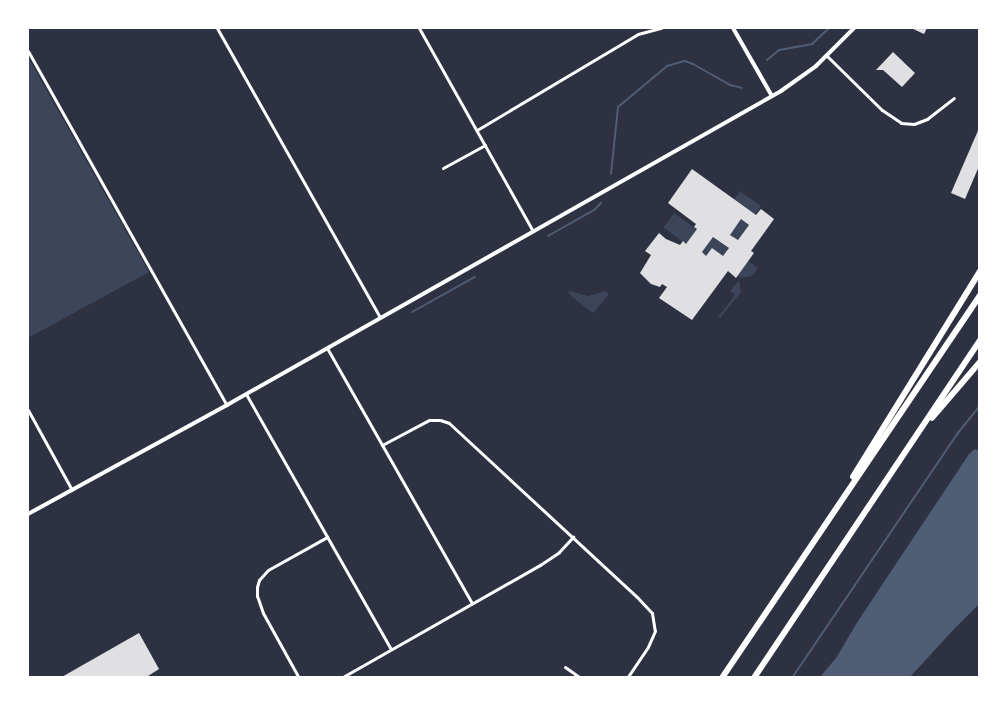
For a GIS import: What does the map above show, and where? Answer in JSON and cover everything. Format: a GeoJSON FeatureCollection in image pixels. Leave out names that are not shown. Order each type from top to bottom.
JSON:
{"type":"FeatureCollection","features":[{"type":"Feature","properties":{"kind":"highway"},"geometry":{"type":"LineString","coordinates":[[820,532],[980,270]]}},
{"type":"Feature","properties":{"kind":"highway"},"geometry":{"type":"LineString","coordinates":[[722,678],[980,295]]}},
{"type":"Feature","properties":{"kind":"highway"},"geometry":{"type":"LineString","coordinates":[[754,678],[980,341]]}},
{"type":"Feature","properties":{"kind":"highway"},"geometry":{"type":"LineString","coordinates":[[925,424],[942,408],[980,362]]}},
{"type":"Feature","properties":{"kind":"street"},"geometry":{"type":"LineString","coordinates":[[217,28],[380,317]]}},
{"type":"Feature","properties":{"kind":"street"},"geometry":{"type":"LineString","coordinates":[[419,28],[533,231]]}},
{"type":"Feature","properties":{"kind":"street"},"geometry":{"type":"LineString","coordinates":[[477,130],[630,39],[643,32],[661,28]]}},
{"type":"Feature","properties":{"kind":"street"},"geometry":{"type":"LineString","coordinates":[[733,28],[772,96]]}},
{"type":"Feature","properties":{"kind":"street"},"geometry":{"type":"LineString","coordinates":[[28,514],[227,405],[772,96],[806,75],[854,28]]}},
{"type":"Feature","properties":{"kind":"street"},"geometry":{"type":"LineString","coordinates":[[28,51],[227,405]]}},
{"type":"Feature","properties":{"kind":"street"},"geometry":{"type":"LineString","coordinates":[[826,56],[882,110],[901,122],[914,124],[927,119],[954,98]]}},
{"type":"Feature","properties":{"kind":"street"},"geometry":{"type":"LineString","coordinates":[[443,168],[485,145]]}},
{"type":"Feature","properties":{"kind":"street"},"geometry":{"type":"LineString","coordinates":[[328,348],[472,603]]}},
{"type":"Feature","properties":{"kind":"street"},"geometry":{"type":"LineString","coordinates":[[246,394],[391,649]]}},
{"type":"Feature","properties":{"kind":"street"},"geometry":{"type":"LineString","coordinates":[[28,410],[72,490]]}},
{"type":"Feature","properties":{"kind":"street"},"geometry":{"type":"LineString","coordinates":[[382,445],[429,420],[440,420],[449,423],[637,596],[654,617],[656,626],[652,639],[628,678]]}},
{"type":"Feature","properties":{"kind":"street"},"geometry":{"type":"LineString","coordinates":[[299,678],[263,613],[256,587],[259,580],[268,570],[327,537]]}},
{"type":"Feature","properties":{"kind":"street"},"geometry":{"type":"LineString","coordinates":[[341,678],[552,558],[573,537]]}},
{"type":"Feature","properties":{"kind":"street"},"geometry":{"type":"LineString","coordinates":[[565,667],[581,678]]}},
{"type":"Feature","properties":{"kind":"shaded area"},"geometry":{"type":"Polygon","coordinates":[[[28,57],[149,272],[28,338],[28,57]]]}},
{"type":"Feature","properties":{"kind":"shaded area"},"geometry":{"type":"Polygon","coordinates":[[[740,191],[761,206],[755,215],[734,200],[740,191]]]}},
{"type":"Feature","properties":{"kind":"shaded area"},"geometry":{"type":"Polygon","coordinates":[[[674,213],[697,230],[687,245],[663,228],[674,213]]]}},
{"type":"Feature","properties":{"kind":"shaded area"},"geometry":{"type":"Polygon","coordinates":[[[741,219],[749,225],[738,240],[730,234],[741,219]]]}},
{"type":"Feature","properties":{"kind":"shaded area"},"geometry":{"type":"Polygon","coordinates":[[[713,237],[729,248],[723,256],[712,248],[706,256],[702,252],[713,237]]]}},
{"type":"Feature","properties":{"kind":"shaded area"},"geometry":{"type":"Polygon","coordinates":[[[748,261],[758,268],[752,276],[740,278],[737,276],[748,261]]]}},
{"type":"Feature","properties":{"kind":"shaded area"},"geometry":{"type":"Polygon","coordinates":[[[739,280],[741,292],[720,318],[718,317],[735,295],[730,291],[739,280]]]}},
{"type":"Feature","properties":{"kind":"shaded area"},"geometry":{"type":"Polygon","coordinates":[[[605,291],[609,294],[593,313],[572,297],[568,292],[588,296],[605,291]]]}},
{"type":"Feature","properties":{"kind":"shaded area"},"geometry":{"type":"Polygon","coordinates":[[[975,449],[980,451],[979,604],[910,677],[820,677],[836,658],[858,621],[969,454],[975,449]]]}},
{"type":"Feature","properties":{"kind":"building"},"geometry":{"type":"Polygon","coordinates":[[[911,28],[927,28],[924,34],[911,28]]]}},
{"type":"Feature","properties":{"kind":"building"},"geometry":{"type":"Polygon","coordinates":[[[893,52],[915,73],[902,87],[883,70],[876,70],[893,52]]]}},
{"type":"Feature","properties":{"kind":"building"},"geometry":{"type":"Polygon","coordinates":[[[980,126],[980,164],[965,199],[951,193],[980,126]]]}},
{"type":"Feature","properties":{"kind":"building"},"geometry":{"type":"Polygon","coordinates":[[[692,169],[756,215],[761,209],[774,219],[751,251],[754,253],[736,278],[728,271],[692,320],[659,298],[667,287],[662,284],[660,287],[651,284],[640,273],[651,255],[645,251],[659,233],[666,239],[680,245],[683,241],[686,244],[697,229],[694,227],[696,224],[668,203],[692,169]],[[741,219],[730,235],[738,240],[749,225],[741,219]],[[713,237],[702,252],[706,256],[712,248],[723,256],[729,248],[713,237]]]}},
{"type":"Feature","properties":{"kind":"building"},"geometry":{"type":"Polygon","coordinates":[[[139,633],[159,669],[145,678],[60,678],[139,633]]]}},
{"type":"Feature","properties":{"kind":"waterway"},"geometry":{"type":"LineString","coordinates":[[767,60],[779,50],[812,44],[829,28]]}},
{"type":"Feature","properties":{"kind":"waterway"},"geometry":{"type":"LineString","coordinates":[[611,174],[618,107],[667,66],[685,61],[730,85],[742,88]]}},
{"type":"Feature","properties":{"kind":"waterway"},"geometry":{"type":"LineString","coordinates":[[548,236],[594,210],[601,203]]}},
{"type":"Feature","properties":{"kind":"waterway"},"geometry":{"type":"LineString","coordinates":[[412,312],[475,277]]}},
{"type":"Feature","properties":{"kind":"waterway"},"geometry":{"type":"LineString","coordinates":[[792,678],[957,434],[980,406]]}}]}
